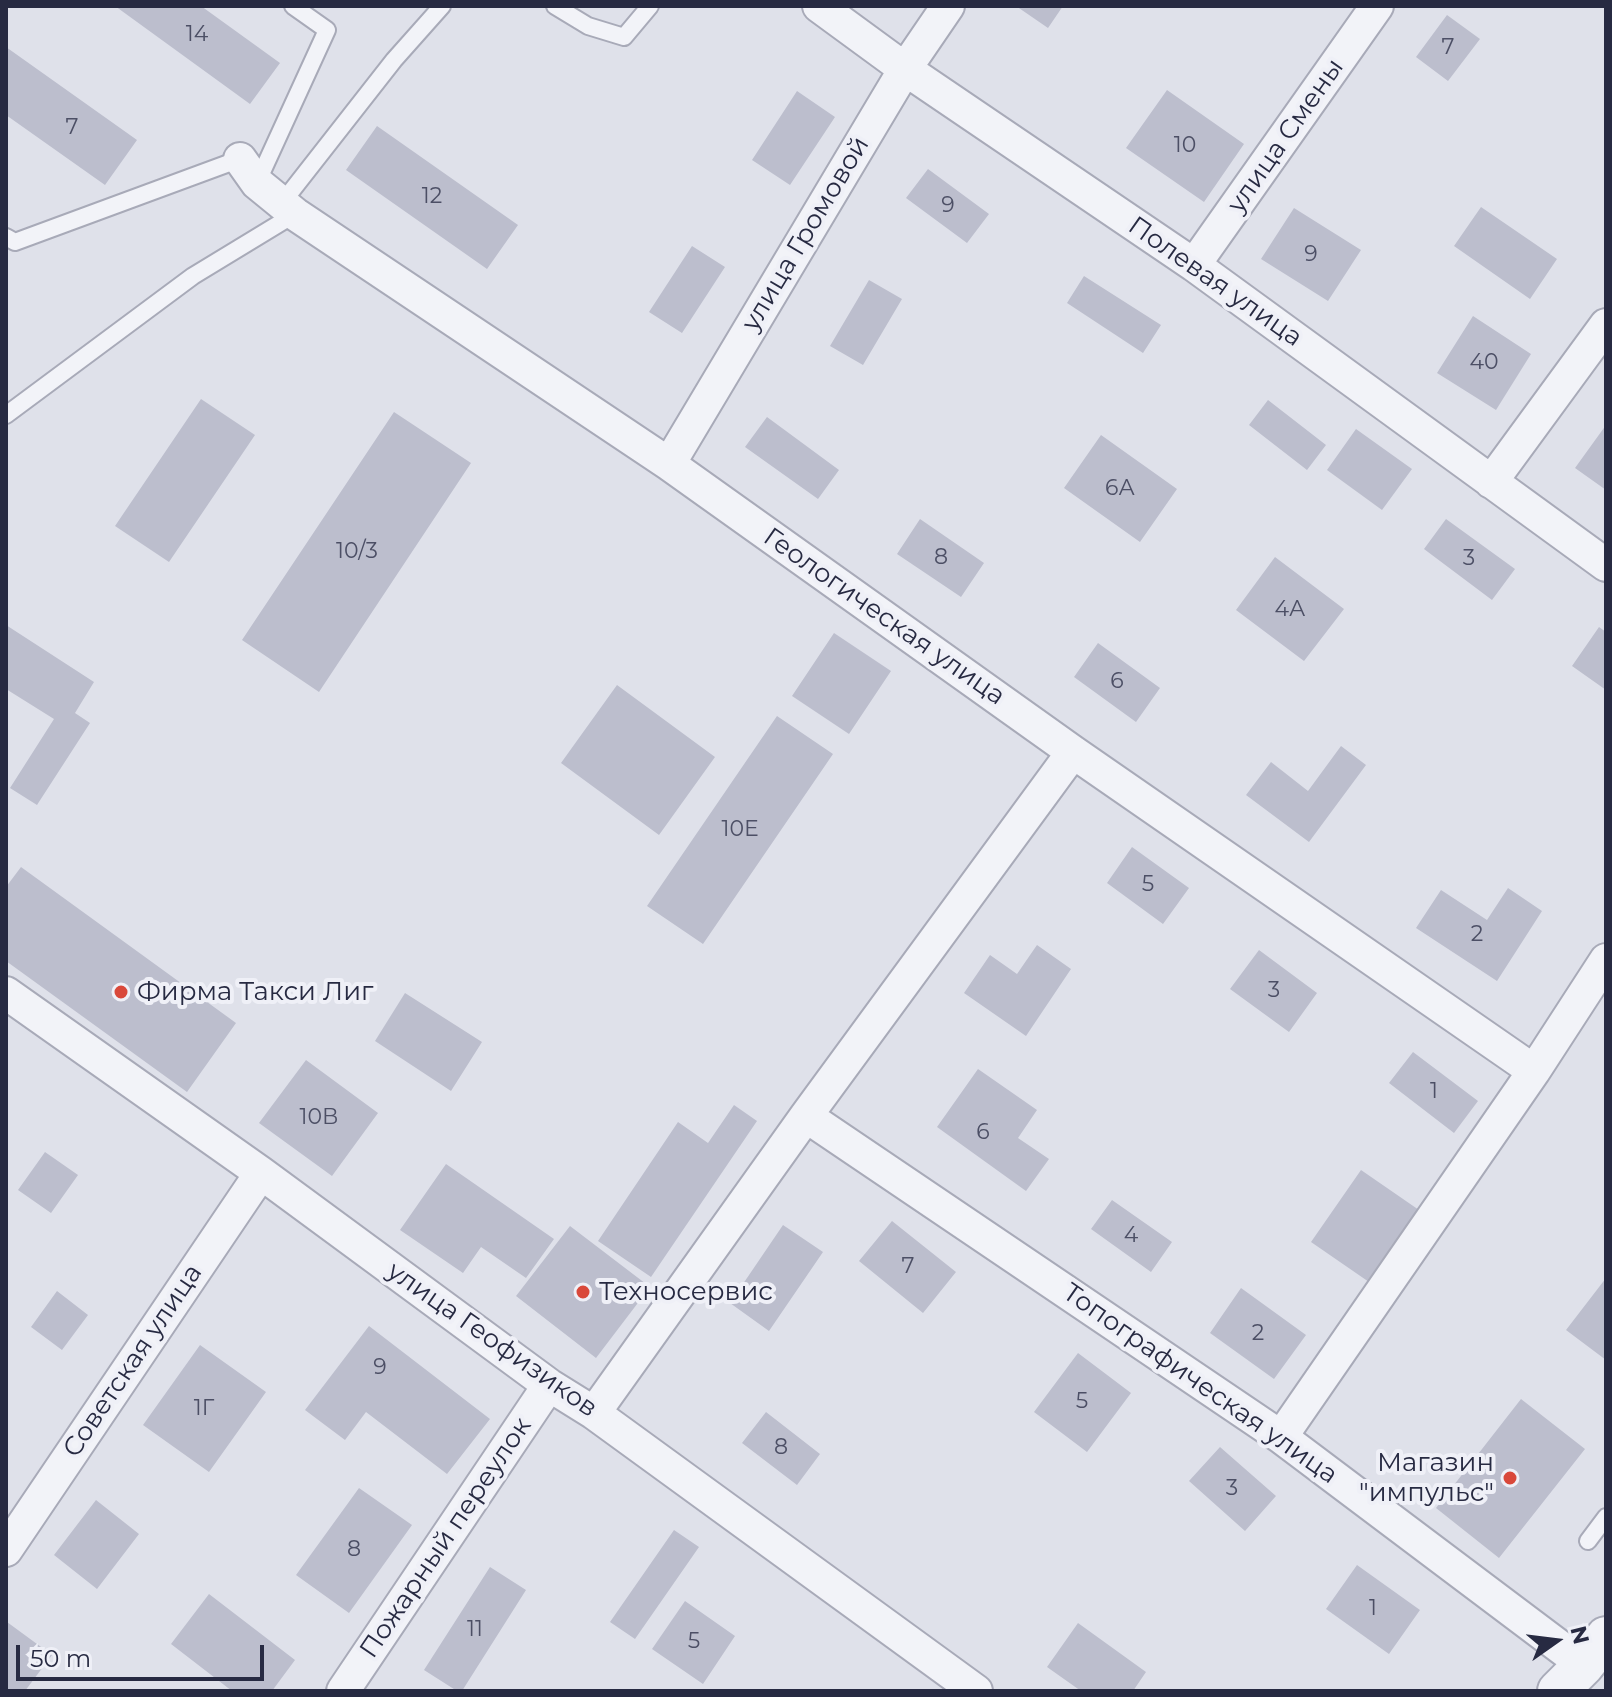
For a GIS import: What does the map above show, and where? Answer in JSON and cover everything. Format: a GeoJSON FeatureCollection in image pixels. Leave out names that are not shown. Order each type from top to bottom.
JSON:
{"type":"FeatureCollection","features":[{"type":"Feature","properties":{"kind":"street","name":"Полевая улица"},"geometry":{"type":"LineString","coordinates":[[819,6],[905,69],[1194,265],[1606,565]]}},
{"type":"Feature","properties":{"kind":"street","name":"улица Громовой"},"geometry":{"type":"LineString","coordinates":[[669,464],[905,69],[948,6]]}},
{"type":"Feature","properties":{"kind":"street","name":"улица Смены"},"geometry":{"type":"LineString","coordinates":[[1194,265],[1377,6]]}},
{"type":"Feature","properties":{"kind":"street","name":"Геологическая улица"},"geometry":{"type":"LineString","coordinates":[[269,190],[669,464],[1073,752],[1534,1071]]}},
{"type":"Feature","properties":{"kind":"street"},"geometry":{"type":"LineString","coordinates":[[1491,482],[1606,325]]}},
{"type":"Feature","properties":{"kind":"street"},"geometry":{"type":"LineString","coordinates":[[594,1413],[806,1116],[1073,752]]}},
{"type":"Feature","properties":{"kind":"street"},"geometry":{"type":"LineString","coordinates":[[1281,1437],[1534,1071],[1606,960]]}},
{"type":"Feature","properties":{"kind":"street","name":"улица Геофизиков"},"geometry":{"type":"LineString","coordinates":[[6,993],[261,1173],[549,1385],[594,1413],[976,1691]]}},
{"type":"Feature","properties":{"kind":"street","name":"Топографическая улица"},"geometry":{"type":"LineString","coordinates":[[806,1116],[1281,1437],[1583,1664]]}},
{"type":"Feature","properties":{"kind":"street","name":"Советская улица"},"geometry":{"type":"LineString","coordinates":[[6,1550],[261,1173]]}},
{"type":"Feature","properties":{"kind":"street","name":"Пожарный переулок"},"geometry":{"type":"LineString","coordinates":[[343,1691],[549,1385]]}},
{"type":"Feature","properties":{"kind":"lane"},"geometry":{"type":"LineString","coordinates":[[269,190],[327,30],[293,6]]}},
{"type":"Feature","properties":{"kind":"lane"},"geometry":{"type":"LineString","coordinates":[[6,415],[193,276],[269,190],[442,6]]}},
{"type":"Feature","properties":{"kind":"lane"},"geometry":{"type":"LineString","coordinates":[[555,6],[588,26],[624,37],[650,6]]}},
{"type":"Feature","properties":{"kind":"lane"},"geometry":{"type":"LineString","coordinates":[[6,237],[15,242],[269,190]]}},
{"type":"Feature","properties":{"kind":"lane"},"geometry":{"type":"LineString","coordinates":[[1588,1541],[1606,1517]]}},
{"type":"Feature","properties":{"kind":"building"},"geometry":{"type":"Polygon","coordinates":[[[115,6],[201,6],[280,63],[250,104],[115,6]]]}},
{"type":"Feature","properties":{"kind":"building"},"geometry":{"type":"Polygon","coordinates":[[[1016,6],[1063,6],[1048,28],[1016,6]]]}},
{"type":"Feature","properties":{"kind":"building"},"geometry":{"type":"Polygon","coordinates":[[[1447,15],[1480,39],[1448,81],[1416,57],[1447,15]]]}},
{"type":"Feature","properties":{"kind":"building"},"geometry":{"type":"Polygon","coordinates":[[[6,47],[137,140],[105,185],[6,115],[6,47]]]}},
{"type":"Feature","properties":{"kind":"building"},"geometry":{"type":"Polygon","coordinates":[[[1167,90],[1244,144],[1204,202],[1126,148],[1167,90]]]}},
{"type":"Feature","properties":{"kind":"building"},"geometry":{"type":"Polygon","coordinates":[[[797,91],[835,117],[790,185],[752,160],[797,91]]]}},
{"type":"Feature","properties":{"kind":"building"},"geometry":{"type":"Polygon","coordinates":[[[377,126],[518,225],[487,269],[346,170],[377,126]]]}},
{"type":"Feature","properties":{"kind":"building"},"geometry":{"type":"Polygon","coordinates":[[[928,169],[989,214],[967,243],[906,198],[928,169]]]}},
{"type":"Feature","properties":{"kind":"building"},"geometry":{"type":"Polygon","coordinates":[[[1481,207],[1557,259],[1530,299],[1454,246],[1481,207]]]}},
{"type":"Feature","properties":{"kind":"building"},"geometry":{"type":"Polygon","coordinates":[[[1294,208],[1361,250],[1328,301],[1261,259],[1294,208]]]}},
{"type":"Feature","properties":{"kind":"building"},"geometry":{"type":"Polygon","coordinates":[[[692,246],[725,267],[682,333],[649,312],[692,246]]]}},
{"type":"Feature","properties":{"kind":"building"},"geometry":{"type":"Polygon","coordinates":[[[1084,276],[1161,325],[1143,353],[1067,303],[1084,276]]]}},
{"type":"Feature","properties":{"kind":"building"},"geometry":{"type":"Polygon","coordinates":[[[869,280],[902,299],[863,365],[830,346],[869,280]]]}},
{"type":"Feature","properties":{"kind":"building"},"geometry":{"type":"Polygon","coordinates":[[[1473,316],[1531,354],[1496,410],[1437,373],[1473,316]]]}},
{"type":"Feature","properties":{"kind":"building"},"geometry":{"type":"Polygon","coordinates":[[[201,399],[255,435],[169,562],[115,526],[201,399]]]}},
{"type":"Feature","properties":{"kind":"building"},"geometry":{"type":"Polygon","coordinates":[[[1268,400],[1326,445],[1307,470],[1249,425],[1268,400]]]}},
{"type":"Feature","properties":{"kind":"building"},"geometry":{"type":"Polygon","coordinates":[[[394,412],[471,463],[319,692],[242,640],[394,412]]]}},
{"type":"Feature","properties":{"kind":"building"},"geometry":{"type":"Polygon","coordinates":[[[767,417],[839,470],[818,499],[745,447],[767,417]]]}},
{"type":"Feature","properties":{"kind":"building"},"geometry":{"type":"Polygon","coordinates":[[[1606,425],[1606,490],[1575,468],[1606,425]]]}},
{"type":"Feature","properties":{"kind":"building"},"geometry":{"type":"Polygon","coordinates":[[[1356,429],[1412,469],[1382,510],[1327,470],[1356,429]]]}},
{"type":"Feature","properties":{"kind":"building"},"geometry":{"type":"Polygon","coordinates":[[[1101,435],[1177,489],[1140,542],[1064,488],[1101,435]]]}},
{"type":"Feature","properties":{"kind":"building"},"geometry":{"type":"Polygon","coordinates":[[[920,519],[984,563],[961,597],[897,554],[920,519]]]}},
{"type":"Feature","properties":{"kind":"building"},"geometry":{"type":"Polygon","coordinates":[[[1446,519],[1515,569],[1492,600],[1424,549],[1446,519]]]}},
{"type":"Feature","properties":{"kind":"building"},"geometry":{"type":"Polygon","coordinates":[[[1275,557],[1344,609],[1304,661],[1236,610],[1275,557]]]}},
{"type":"Feature","properties":{"kind":"building"},"geometry":{"type":"Polygon","coordinates":[[[6,625],[94,682],[75,713],[90,723],[37,805],[10,788],[54,719],[6,689],[6,625]]]}},
{"type":"Feature","properties":{"kind":"building"},"geometry":{"type":"Polygon","coordinates":[[[1599,627],[1606,632],[1606,690],[1572,666],[1599,627]]]}},
{"type":"Feature","properties":{"kind":"building"},"geometry":{"type":"Polygon","coordinates":[[[834,633],[891,671],[849,734],[792,696],[834,633]]]}},
{"type":"Feature","properties":{"kind":"building"},"geometry":{"type":"Polygon","coordinates":[[[1098,643],[1160,688],[1136,722],[1074,677],[1098,643]]]}},
{"type":"Feature","properties":{"kind":"building"},"geometry":{"type":"Polygon","coordinates":[[[617,685],[715,757],[659,835],[561,763],[617,685]]]}},
{"type":"Feature","properties":{"kind":"building"},"geometry":{"type":"Polygon","coordinates":[[[777,716],[833,754],[703,944],[647,906],[777,716]]]}},
{"type":"Feature","properties":{"kind":"building"},"geometry":{"type":"Polygon","coordinates":[[[1341,746],[1366,765],[1309,842],[1246,795],[1271,762],[1308,791],[1341,746]]]}},
{"type":"Feature","properties":{"kind":"building"},"geometry":{"type":"Polygon","coordinates":[[[1132,847],[1189,888],[1163,924],[1107,883],[1132,847]]]}},
{"type":"Feature","properties":{"kind":"building","name":"Фирма Такси Лиг"},"geometry":{"type":"Polygon","coordinates":[[[21,867],[236,1023],[187,1092],[6,961],[6,887],[21,867]]]}},
{"type":"Feature","properties":{"kind":"building"},"geometry":{"type":"Polygon","coordinates":[[[1508,888],[1542,911],[1497,981],[1416,928],[1441,890],[1487,920],[1508,888]]]}},
{"type":"Feature","properties":{"kind":"building"},"geometry":{"type":"Polygon","coordinates":[[[1037,945],[1071,969],[1026,1036],[964,993],[990,955],[1017,974],[1037,945]]]}},
{"type":"Feature","properties":{"kind":"building"},"geometry":{"type":"Polygon","coordinates":[[[1259,950],[1317,993],[1289,1032],[1230,989],[1259,950]]]}},
{"type":"Feature","properties":{"kind":"building"},"geometry":{"type":"Polygon","coordinates":[[[405,993],[482,1042],[451,1091],[375,1041],[405,993]]]}},
{"type":"Feature","properties":{"kind":"building"},"geometry":{"type":"Polygon","coordinates":[[[1413,1052],[1478,1101],[1454,1133],[1389,1083],[1413,1052]]]}},
{"type":"Feature","properties":{"kind":"building"},"geometry":{"type":"Polygon","coordinates":[[[306,1060],[378,1113],[332,1176],[259,1123],[306,1060]]]}},
{"type":"Feature","properties":{"kind":"building"},"geometry":{"type":"Polygon","coordinates":[[[978,1069],[1037,1110],[1018,1138],[1049,1159],[1026,1191],[937,1127],[978,1069]]]}},
{"type":"Feature","properties":{"kind":"building"},"geometry":{"type":"Polygon","coordinates":[[[734,1105],[757,1121],[651,1277],[598,1241],[678,1122],[708,1143],[734,1105]]]}},
{"type":"Feature","properties":{"kind":"building"},"geometry":{"type":"Polygon","coordinates":[[[45,1152],[78,1175],[51,1213],[18,1190],[45,1152]]]}},
{"type":"Feature","properties":{"kind":"building"},"geometry":{"type":"Polygon","coordinates":[[[446,1164],[554,1239],[526,1278],[481,1247],[463,1273],[400,1230],[446,1164]]]}},
{"type":"Feature","properties":{"kind":"building"},"geometry":{"type":"Polygon","coordinates":[[[1361,1170],[1419,1210],[1369,1282],[1311,1242],[1361,1170]]]}},
{"type":"Feature","properties":{"kind":"building"},"geometry":{"type":"Polygon","coordinates":[[[1112,1200],[1172,1242],[1151,1272],[1091,1229],[1112,1200]]]}},
{"type":"Feature","properties":{"kind":"building"},"geometry":{"type":"Polygon","coordinates":[[[892,1221],[956,1272],[923,1313],[859,1261],[892,1221]]]}},
{"type":"Feature","properties":{"kind":"building"},"geometry":{"type":"Polygon","coordinates":[[[783,1225],[823,1252],[769,1331],[730,1303],[783,1225]]]}},
{"type":"Feature","properties":{"kind":"building","name":"Техносервис"},"geometry":{"type":"Polygon","coordinates":[[[570,1226],[650,1287],[596,1358],[516,1296],[570,1226]]]}},
{"type":"Feature","properties":{"kind":"building"},"geometry":{"type":"Polygon","coordinates":[[[1606,1278],[1606,1360],[1566,1330],[1606,1278]]]}},
{"type":"Feature","properties":{"kind":"building"},"geometry":{"type":"Polygon","coordinates":[[[1241,1288],[1306,1335],[1274,1379],[1210,1333],[1241,1288]]]}},
{"type":"Feature","properties":{"kind":"building"},"geometry":{"type":"Polygon","coordinates":[[[57,1291],[88,1315],[62,1350],[31,1327],[57,1291]]]}},
{"type":"Feature","properties":{"kind":"building"},"geometry":{"type":"Polygon","coordinates":[[[369,1326],[490,1419],[447,1474],[366,1412],[345,1440],[305,1410],[369,1326]]]}},
{"type":"Feature","properties":{"kind":"building"},"geometry":{"type":"Polygon","coordinates":[[[200,1345],[266,1392],[209,1472],[143,1425],[200,1345]]]}},
{"type":"Feature","properties":{"kind":"building"},"geometry":{"type":"Polygon","coordinates":[[[1078,1353],[1131,1393],[1087,1452],[1034,1412],[1078,1353]]]}},
{"type":"Feature","properties":{"kind":"building","name":"Магазин \"импульс\""},"geometry":{"type":"Polygon","coordinates":[[[1521,1399],[1585,1449],[1499,1558],[1436,1508],[1521,1399]]]}},
{"type":"Feature","properties":{"kind":"building"},"geometry":{"type":"Polygon","coordinates":[[[766,1412],[820,1454],[797,1485],[742,1443],[766,1412]]]}},
{"type":"Feature","properties":{"kind":"building"},"geometry":{"type":"Polygon","coordinates":[[[1220,1447],[1276,1496],[1245,1531],[1189,1481],[1220,1447]]]}},
{"type":"Feature","properties":{"kind":"building"},"geometry":{"type":"Polygon","coordinates":[[[359,1488],[412,1525],[349,1613],[296,1575],[359,1488]]]}},
{"type":"Feature","properties":{"kind":"building"},"geometry":{"type":"Polygon","coordinates":[[[96,1500],[139,1534],[97,1589],[54,1555],[96,1500]]]}},
{"type":"Feature","properties":{"kind":"building"},"geometry":{"type":"Polygon","coordinates":[[[674,1530],[699,1547],[635,1639],[610,1622],[674,1530]]]}},
{"type":"Feature","properties":{"kind":"building"},"geometry":{"type":"Polygon","coordinates":[[[1357,1565],[1420,1610],[1389,1654],[1326,1609],[1357,1565]]]}},
{"type":"Feature","properties":{"kind":"building"},"geometry":{"type":"Polygon","coordinates":[[[490,1567],[526,1590],[462,1691],[457,1691],[424,1670],[490,1567]]]}},
{"type":"Feature","properties":{"kind":"building"},"geometry":{"type":"Polygon","coordinates":[[[209,1594],[295,1660],[272,1691],[232,1691],[171,1644],[209,1594]]]}},
{"type":"Feature","properties":{"kind":"building"},"geometry":{"type":"Polygon","coordinates":[[[685,1601],[735,1636],[703,1684],[652,1649],[685,1601]]]}},
{"type":"Feature","properties":{"kind":"building"},"geometry":{"type":"Polygon","coordinates":[[[7,1622],[52,1655],[25,1691],[6,1691],[7,1622]]]}},
{"type":"Feature","properties":{"kind":"building"},"geometry":{"type":"Polygon","coordinates":[[[1078,1623],[1146,1672],[1133,1691],[1081,1691],[1047,1667],[1078,1623]]]}},
{"type":"Feature","properties":{"kind":"place","name":"Фирма Такси Лиг"},"geometry":{"type":"Point","coordinates":[121,992]}},
{"type":"Feature","properties":{"kind":"place","name":"Техносервис"},"geometry":{"type":"Point","coordinates":[583,1292]}},
{"type":"Feature","properties":{"kind":"place","name":"Магазин \"импульс\""},"geometry":{"type":"Point","coordinates":[1510,1478]}}]}
